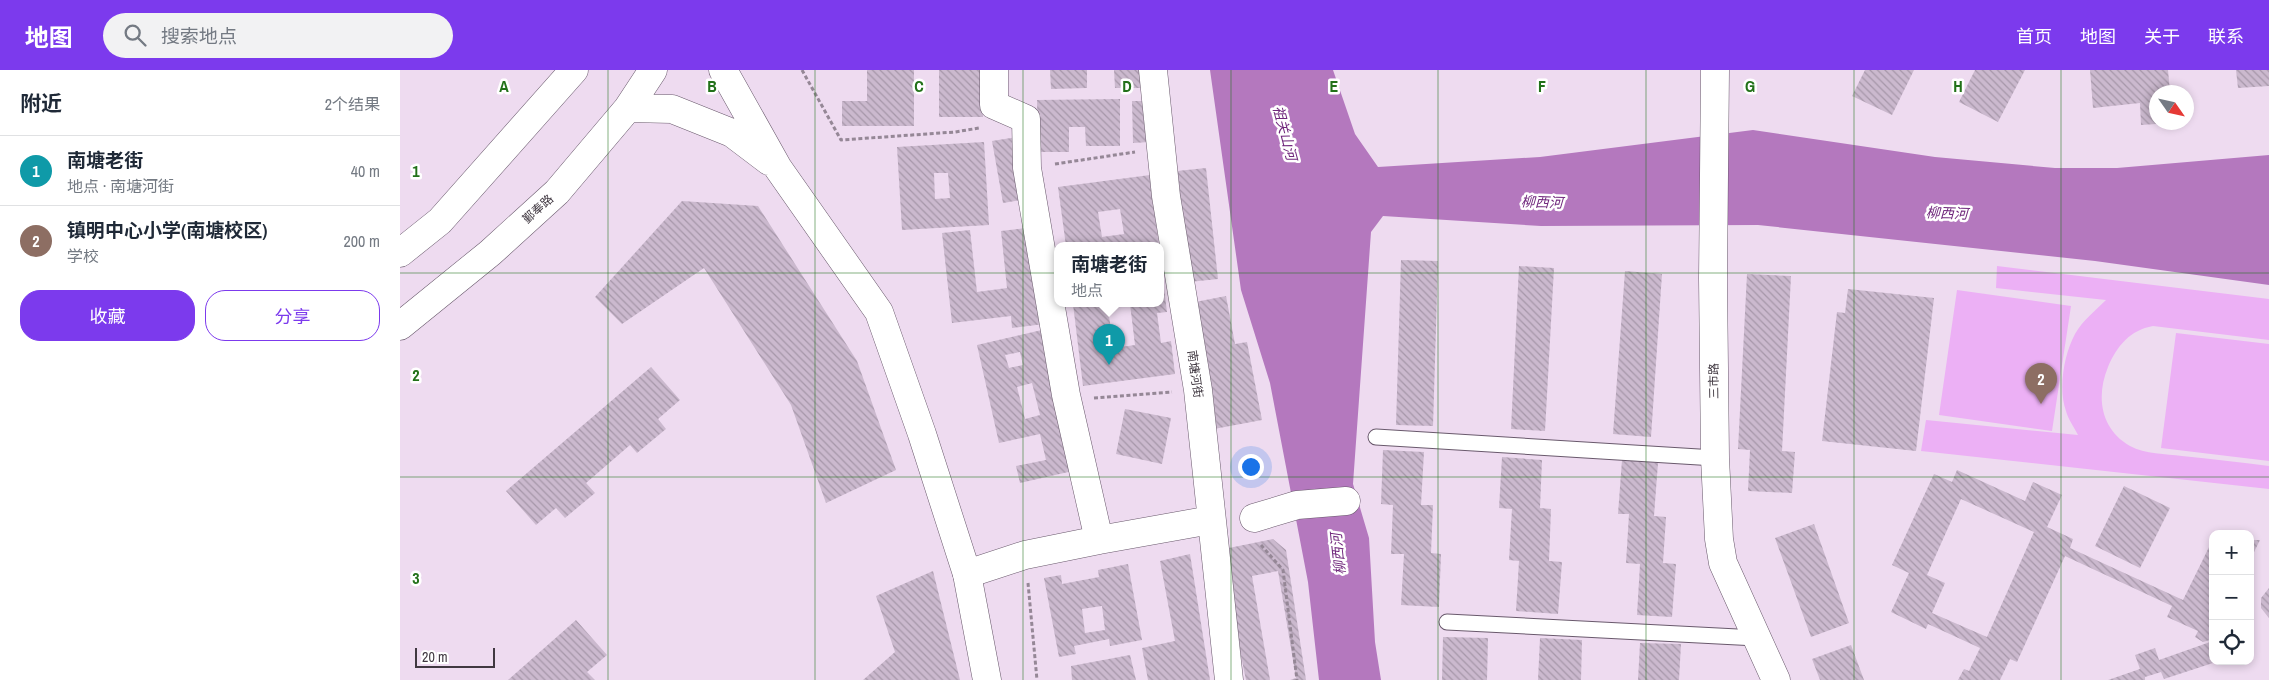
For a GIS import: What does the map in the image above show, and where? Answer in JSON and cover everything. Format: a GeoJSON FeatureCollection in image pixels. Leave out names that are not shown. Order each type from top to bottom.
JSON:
{"type":"FeatureCollection","features":[{"type":"Feature","properties":{"kind":"street"},"geometry":{"type":"LineString","coordinates":[[400,253],[440,221],[574,70]]}},
{"type":"Feature","properties":{"kind":"street","name":"鄞奉路"},"geometry":{"type":"LineString","coordinates":[[400,344],[410,318],[490,253],[557,192],[628,108],[653,70]]}},
{"type":"Feature","properties":{"kind":"street"},"geometry":{"type":"LineString","coordinates":[[723,70],[778,168],[879,312],[968,574],[987,680]]}},
{"type":"Feature","properties":{"kind":"street"},"geometry":{"type":"LineString","coordinates":[[994,70],[994,105],[1026,119],[1027,168],[1067,400],[1099,540]]}},
{"type":"Feature","properties":{"kind":"street","name":"南塘河街"},"geometry":{"type":"LineString","coordinates":[[1153,70],[1160,149],[1198,390],[1229,680]]}},
{"type":"Feature","properties":{"kind":"street","name":"三市路"},"geometry":{"type":"LineString","coordinates":[[1715,70],[1713,279],[1715,458],[1719,539],[1723,563],[1776,680]]}},
{"type":"Feature","properties":{"kind":"street"},"geometry":{"type":"LineString","coordinates":[[628,108],[672,109],[704,121],[732,133],[778,168]]}},
{"type":"Feature","properties":{"kind":"street"},"geometry":{"type":"LineString","coordinates":[[1256,528],[1297,505],[1346,501]]}},
{"type":"Feature","properties":{"kind":"street"},"geometry":{"type":"LineString","coordinates":[[968,574],[1025,555],[1211,520]]}},
{"type":"Feature","properties":{"kind":"lane"},"geometry":{"type":"LineString","coordinates":[[1376,437],[1715,458]]}},
{"type":"Feature","properties":{"kind":"lane"},"geometry":{"type":"LineString","coordinates":[[1447,622],[1757,638]]}},
{"type":"Feature","properties":{"kind":"path"},"geometry":{"type":"LineString","coordinates":[[802,70],[841,140],[955,132],[982,127]]}},
{"type":"Feature","properties":{"kind":"path"},"geometry":{"type":"LineString","coordinates":[[1027,168],[1160,149]]}},
{"type":"Feature","properties":{"kind":"path"},"geometry":{"type":"LineString","coordinates":[[1067,400],[1198,390]]}},
{"type":"Feature","properties":{"kind":"path"},"geometry":{"type":"LineString","coordinates":[[1256,528],[1261,546],[1283,570],[1297,680]]}},
{"type":"Feature","properties":{"kind":"path"},"geometry":{"type":"LineString","coordinates":[[1025,555],[1037,680]]}},
{"type":"Feature","properties":{"kind":"shaded area"},"geometry":{"type":"Polygon","coordinates":[[[1997,266],[2269,299],[2269,340],[2153,326],[2131,335],[2120,346],[2108,367],[2102,389],[2102,400],[2103,411],[2112,431],[2130,446],[2142,451],[2269,466],[2269,489],[1921,451],[1926,420],[2078,435],[2068,417],[2062,392],[2065,361],[2071,342],[2078,329],[2106,300],[1996,288],[1997,266]]]}},
{"type":"Feature","properties":{"kind":"shaded area"},"geometry":{"type":"Polygon","coordinates":[[[1957,290],[2071,306],[2052,431],[1939,415],[1957,290]]]}},
{"type":"Feature","properties":{"kind":"shaded area"},"geometry":{"type":"Polygon","coordinates":[[[2176,333],[2269,344],[2269,461],[2161,448],[2176,333]]]}},
{"type":"Feature","properties":{"kind":"water"},"geometry":{"type":"Polygon","coordinates":[[[1210,70],[1333,70],[1355,134],[1378,167],[1540,157],[1753,130],[1935,157],[2055,168],[2117,168],[2269,155],[2269,285],[2095,261],[1758,225],[1541,226],[1383,216],[1371,232],[1353,484],[1369,538],[1375,642],[1381,680],[1319,680],[1308,582],[1270,383],[1241,290],[1210,70]]]}},
{"type":"Feature","properties":{"kind":"building"},"geometry":{"type":"Polygon","coordinates":[[[867,70],[914,70],[914,126],[842,126],[842,101],[867,101],[867,70]]]}},
{"type":"Feature","properties":{"kind":"building"},"geometry":{"type":"Polygon","coordinates":[[[939,70],[983,70],[983,117],[939,117],[939,70]]]}},
{"type":"Feature","properties":{"kind":"building"},"geometry":{"type":"Polygon","coordinates":[[[1050,70],[1087,70],[1087,88],[1051,89],[1050,70]]]}},
{"type":"Feature","properties":{"kind":"building"},"geometry":{"type":"Polygon","coordinates":[[[1114,70],[1142,70],[1142,88],[1115,88],[1114,70]]]}},
{"type":"Feature","properties":{"kind":"building"},"geometry":{"type":"Polygon","coordinates":[[[1865,70],[1914,70],[1892,115],[1852,96],[1865,70]]]}},
{"type":"Feature","properties":{"kind":"building"},"geometry":{"type":"Polygon","coordinates":[[[1975,70],[2025,70],[1998,122],[1959,102],[1975,70]]]}},
{"type":"Feature","properties":{"kind":"building"},"geometry":{"type":"Polygon","coordinates":[[[2090,70],[2168,70],[2169,85],[2149,85],[2149,124],[2141,125],[2140,103],[2093,108],[2090,70]]]}},
{"type":"Feature","properties":{"kind":"building"},"geometry":{"type":"Polygon","coordinates":[[[2236,70],[2269,70],[2269,86],[2238,88],[2236,70]]]}},
{"type":"Feature","properties":{"kind":"building"},"geometry":{"type":"Polygon","coordinates":[[[1120,99],[1120,146],[1086,146],[1085,127],[1069,127],[1069,152],[1038,152],[1037,100],[1120,99]]]}},
{"type":"Feature","properties":{"kind":"building"},"geometry":{"type":"Polygon","coordinates":[[[1132,101],[1149,101],[1150,142],[1133,143],[1132,101]]]}},
{"type":"Feature","properties":{"kind":"building"},"geometry":{"type":"Polygon","coordinates":[[[1017,137],[1028,199],[1003,203],[992,141],[1017,137]]]}},
{"type":"Feature","properties":{"kind":"building"},"geometry":{"type":"Polygon","coordinates":[[[984,142],[989,225],[902,230],[897,147],[984,142]],[[934,173],[935,199],[950,198],[948,173],[934,173]]]}},
{"type":"Feature","properties":{"kind":"building"},"geometry":{"type":"Polygon","coordinates":[[[1206,168],[1218,279],[1189,282],[1177,171],[1206,168]]]}},
{"type":"Feature","properties":{"kind":"building"},"geometry":{"type":"Polygon","coordinates":[[[1150,175],[1158,242],[1065,242],[1058,187],[1150,175]],[[1120,209],[1098,212],[1102,237],[1124,234],[1120,209]]]}},
{"type":"Feature","properties":{"kind":"building"},"geometry":{"type":"Polygon","coordinates":[[[682,201],[758,206],[857,361],[896,470],[826,503],[791,405],[704,268],[622,324],[595,297],[682,201]]]}},
{"type":"Feature","properties":{"kind":"building"},"geometry":{"type":"Polygon","coordinates":[[[1034,227],[1044,324],[1012,328],[1011,316],[952,323],[942,233],[970,230],[977,292],[1007,288],[1001,231],[1034,227]]]}},
{"type":"Feature","properties":{"kind":"building"},"geometry":{"type":"Polygon","coordinates":[[[1401,260],[1438,261],[1433,426],[1396,425],[1401,260]]]}},
{"type":"Feature","properties":{"kind":"building"},"geometry":{"type":"Polygon","coordinates":[[[1519,266],[1554,268],[1545,431],[1511,429],[1519,266]]]}},
{"type":"Feature","properties":{"kind":"building"},"geometry":{"type":"Polygon","coordinates":[[[1625,271],[1662,274],[1651,437],[1613,434],[1625,271]]]}},
{"type":"Feature","properties":{"kind":"building"},"geometry":{"type":"Polygon","coordinates":[[[1747,274],[1791,276],[1782,451],[1795,452],[1792,493],[1748,491],[1750,450],[1738,449],[1747,274]]]}},
{"type":"Feature","properties":{"kind":"building"},"geometry":{"type":"Polygon","coordinates":[[[1164,289],[1167,312],[1157,313],[1161,343],[1171,341],[1175,374],[1083,386],[1073,307],[1107,307],[1114,348],[1135,345],[1130,307],[1164,307],[1164,289]]]}},
{"type":"Feature","properties":{"kind":"building"},"geometry":{"type":"Polygon","coordinates":[[[1848,289],[1934,298],[1916,451],[1822,441],[1837,312],[1845,313],[1848,289]]]}},
{"type":"Feature","properties":{"kind":"building"},"geometry":{"type":"Polygon","coordinates":[[[1226,296],[1235,344],[1247,342],[1262,420],[1214,429],[1190,303],[1226,296]]]}},
{"type":"Feature","properties":{"kind":"building"},"geometry":{"type":"Polygon","coordinates":[[[1046,329],[1077,470],[1020,483],[1016,466],[1046,460],[1040,434],[999,443],[977,345],[1046,329]],[[1020,352],[1005,355],[1009,368],[1023,365],[1020,352]],[[1032,383],[1017,387],[1025,419],[1040,415],[1032,383]]]}},
{"type":"Feature","properties":{"kind":"building"},"geometry":{"type":"Polygon","coordinates":[[[651,367],[680,400],[658,419],[666,429],[637,453],[630,445],[586,483],[595,493],[565,518],[556,508],[536,525],[506,491],[651,367]]]}},
{"type":"Feature","properties":{"kind":"building"},"geometry":{"type":"Polygon","coordinates":[[[1125,409],[1171,418],[1162,464],[1116,454],[1125,409]]]}},
{"type":"Feature","properties":{"kind":"building"},"geometry":{"type":"Polygon","coordinates":[[[1383,450],[1424,452],[1421,505],[1433,505],[1431,553],[1441,554],[1439,607],[1401,605],[1404,554],[1391,554],[1393,505],[1381,504],[1383,450]]]}},
{"type":"Feature","properties":{"kind":"building"},"geometry":{"type":"Polygon","coordinates":[[[1502,457],[1542,460],[1540,508],[1551,509],[1549,561],[1562,562],[1558,614],[1516,611],[1519,561],[1509,560],[1512,509],[1499,508],[1502,457]]]}},
{"type":"Feature","properties":{"kind":"building"},"geometry":{"type":"Polygon","coordinates":[[[1622,460],[1658,463],[1654,516],[1666,517],[1663,563],[1676,564],[1672,617],[1637,615],[1640,564],[1626,563],[1629,514],[1618,514],[1622,460]]]}},
{"type":"Feature","properties":{"kind":"building"},"geometry":{"type":"Polygon","coordinates":[[[1957,470],[2025,501],[2033,482],[2062,495],[2047,527],[2073,539],[2070,548],[2183,600],[2209,547],[2209,640],[2203,642],[2195,637],[2198,631],[2167,617],[2172,606],[2065,556],[2017,662],[2010,659],[2000,680],[1958,680],[1964,669],[1969,671],[1980,648],[1928,624],[1926,629],[1891,612],[1909,573],[1892,565],[1934,474],[1952,482],[1957,470]],[[1961,499],[1927,575],[1945,583],[1932,613],[1987,637],[2034,532],[1961,499]]]}},
{"type":"Feature","properties":{"kind":"building"},"geometry":{"type":"Polygon","coordinates":[[[2124,486],[2170,508],[2140,568],[2095,546],[2124,486]]]}},
{"type":"Feature","properties":{"kind":"building"},"geometry":{"type":"Polygon","coordinates":[[[1814,524],[1849,623],[1811,637],[1775,538],[1814,524]]]}},
{"type":"Feature","properties":{"kind":"building"},"geometry":{"type":"Polygon","coordinates":[[[1273,539],[1286,550],[1306,680],[1290,680],[1296,678],[1278,571],[1252,576],[1270,680],[1246,680],[1219,550],[1273,539]]]}},
{"type":"Feature","properties":{"kind":"building"},"geometry":{"type":"Polygon","coordinates":[[[2254,540],[2260,540],[2254,552],[2254,540]]]}},
{"type":"Feature","properties":{"kind":"building"},"geometry":{"type":"Polygon","coordinates":[[[1190,554],[1210,680],[1148,680],[1142,648],[1175,641],[1160,561],[1190,554]]]}},
{"type":"Feature","properties":{"kind":"building"},"geometry":{"type":"Polygon","coordinates":[[[1128,564],[1142,640],[1110,646],[1109,639],[1074,646],[1076,654],[1059,657],[1044,578],[1061,575],[1062,584],[1099,577],[1098,570],[1128,564]],[[1102,606],[1082,609],[1085,633],[1105,630],[1102,606]]]}},
{"type":"Feature","properties":{"kind":"building"},"geometry":{"type":"Polygon","coordinates":[[[933,571],[960,680],[863,680],[895,652],[876,596],[933,571]]]}},
{"type":"Feature","properties":{"kind":"building"},"geometry":{"type":"Polygon","coordinates":[[[2269,588],[2269,618],[2261,608],[2261,598],[2269,588]]]}},
{"type":"Feature","properties":{"kind":"building"},"geometry":{"type":"Polygon","coordinates":[[[576,620],[607,655],[587,672],[595,680],[508,680],[576,620]]]}},
{"type":"Feature","properties":{"kind":"building"},"geometry":{"type":"Polygon","coordinates":[[[1443,637],[1488,638],[1487,680],[1442,680],[1443,637]]]}},
{"type":"Feature","properties":{"kind":"building"},"geometry":{"type":"Polygon","coordinates":[[[1540,638],[1582,640],[1581,680],[1538,680],[1540,638]]]}},
{"type":"Feature","properties":{"kind":"building"},"geometry":{"type":"Polygon","coordinates":[[[2209,642],[2209,664],[2164,679],[2161,672],[2145,677],[2145,680],[2108,680],[2140,669],[2135,655],[2155,648],[2159,660],[2209,642]]]}},
{"type":"Feature","properties":{"kind":"building"},"geometry":{"type":"Polygon","coordinates":[[[1640,643],[1681,644],[1679,680],[1638,680],[1640,643]]]}},
{"type":"Feature","properties":{"kind":"building"},"geometry":{"type":"Polygon","coordinates":[[[1851,645],[1864,680],[1820,680],[1812,659],[1851,645]]]}},
{"type":"Feature","properties":{"kind":"building"},"geometry":{"type":"Polygon","coordinates":[[[1130,655],[1136,680],[1072,680],[1071,666],[1130,655]]]}},
{"type":"Feature","properties":{"kind":"place","name":"南塘老街"},"geometry":{"type":"Point","coordinates":[1109,365]}},
{"type":"Feature","properties":{"kind":"place","name":"镇明中心小学(南塘校区)"},"geometry":{"type":"Point","coordinates":[2041,404]}},
{"type":"Feature","properties":{"kind":"water label","name":"祖关山河"},"geometry":{"type":"Point","coordinates":[1285,133]}},
{"type":"Feature","properties":{"kind":"water label","name":"柳西河"},"geometry":{"type":"Point","coordinates":[1542,202]}},
{"type":"Feature","properties":{"kind":"water label","name":"柳西河"},"geometry":{"type":"Point","coordinates":[1947,213]}},
{"type":"Feature","properties":{"kind":"water label","name":"柳西河"},"geometry":{"type":"Point","coordinates":[1338,554]}}]}
